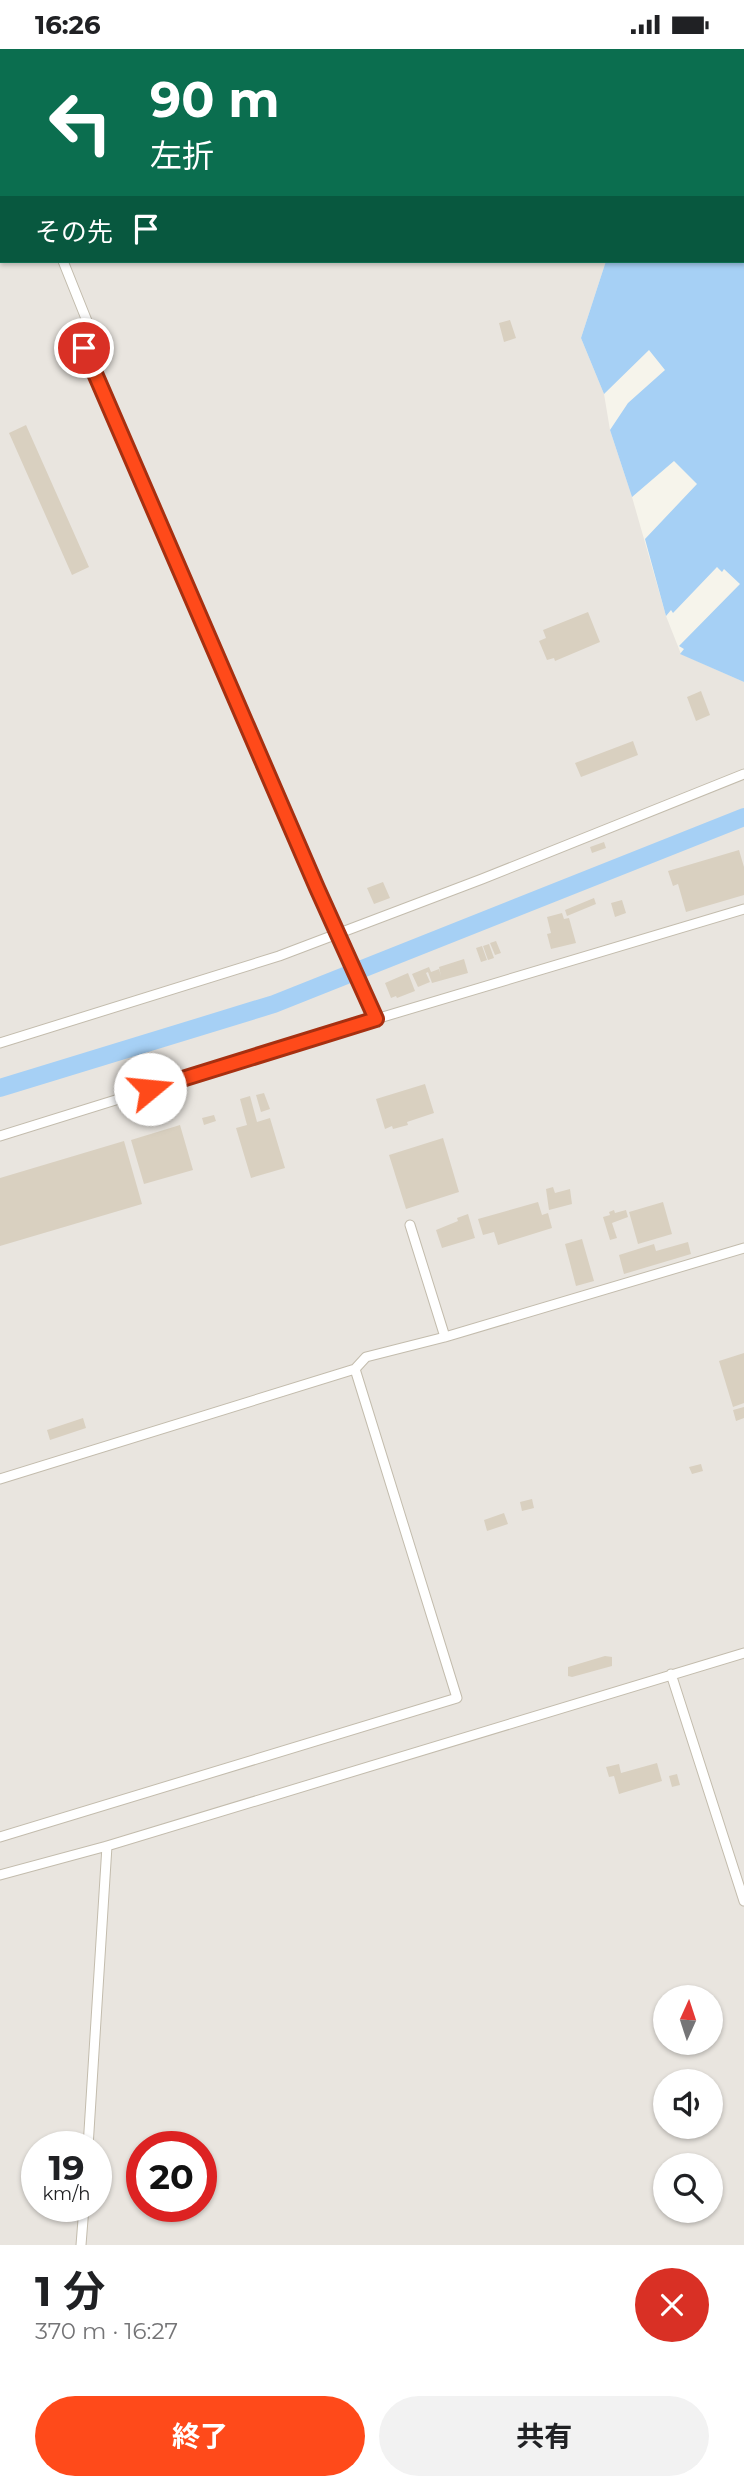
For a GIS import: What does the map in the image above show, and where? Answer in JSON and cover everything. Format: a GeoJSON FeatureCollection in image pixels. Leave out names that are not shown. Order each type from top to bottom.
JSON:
{"type":"FeatureCollection","features":[{"type":"Feature","properties":{"kind":"lane"},"geometry":{"type":"LineString","coordinates":[[64,263],[91,331],[84,348],[376,1016]]}},
{"type":"Feature","properties":{"kind":"lane"},"geometry":{"type":"LineString","coordinates":[[0,1043],[279,956],[744,774]]}},
{"type":"Feature","properties":{"kind":"lane"},"geometry":{"type":"LineString","coordinates":[[0,1136],[376,1016],[744,909]]}},
{"type":"Feature","properties":{"kind":"lane"},"geometry":{"type":"LineString","coordinates":[[410,1225],[445,1337]]}},
{"type":"Feature","properties":{"kind":"lane"},"geometry":{"type":"LineString","coordinates":[[0,1479],[355,1370],[366,1357],[445,1337],[744,1248]]}},
{"type":"Feature","properties":{"kind":"lane"},"geometry":{"type":"LineString","coordinates":[[0,1837],[457,1698],[355,1370]]}},
{"type":"Feature","properties":{"kind":"lane"},"geometry":{"type":"LineString","coordinates":[[0,1875],[107,1846],[744,1653]]}},
{"type":"Feature","properties":{"kind":"lane"},"geometry":{"type":"LineString","coordinates":[[671,1674],[718,1813],[744,1901]]}},
{"type":"Feature","properties":{"kind":"lane"},"geometry":{"type":"LineString","coordinates":[[89,2131],[107,1846]]}},
{"type":"Feature","properties":{"kind":"lane"},"geometry":{"type":"LineString","coordinates":[[81,2245],[83,2222]]}},
{"type":"Feature","properties":{"kind":"shaded area"},"geometry":{"type":"Polygon","coordinates":[[[0,263],[605,263],[581,338],[604,394],[610,430],[666,616],[681,654],[744,682],[744,2245],[0,2245],[0,263]]]}},
{"type":"Feature","properties":{"kind":"water"},"geometry":{"type":"Polygon","coordinates":[[[605,263],[744,263],[744,682],[680,654],[684,649],[679,646],[740,584],[724,569],[722,572],[717,567],[673,613],[671,610],[666,616],[645,539],[697,484],[674,461],[632,497],[610,430],[628,403],[665,370],[649,350],[604,394],[581,338],[605,263]]]}},
{"type":"Feature","properties":{"kind":"building"},"geometry":{"type":"Polygon","coordinates":[[[510,320],[516,338],[504,342],[499,323],[510,320]]]}},
{"type":"Feature","properties":{"kind":"building"},"geometry":{"type":"Polygon","coordinates":[[[26,425],[89,567],[72,575],[9,433],[26,425]]]}},
{"type":"Feature","properties":{"kind":"building"},"geometry":{"type":"Polygon","coordinates":[[[588,612],[600,642],[555,661],[554,658],[547,660],[539,641],[546,638],[543,630],[588,612]]]}},
{"type":"Feature","properties":{"kind":"building"},"geometry":{"type":"Polygon","coordinates":[[[701,691],[710,715],[696,721],[687,697],[701,691]]]}},
{"type":"Feature","properties":{"kind":"building"},"geometry":{"type":"Polygon","coordinates":[[[633,741],[638,755],[581,777],[575,763],[633,741]]]}},
{"type":"Feature","properties":{"kind":"building"},"geometry":{"type":"Polygon","coordinates":[[[604,842],[606,848],[592,853],[590,847],[604,842]]]}},
{"type":"Feature","properties":{"kind":"building"},"geometry":{"type":"Polygon","coordinates":[[[739,850],[744,867],[744,895],[686,912],[678,884],[673,886],[668,871],[739,850]]]}},
{"type":"Feature","properties":{"kind":"building"},"geometry":{"type":"Polygon","coordinates":[[[383,882],[390,898],[374,904],[367,888],[383,882]]]}},
{"type":"Feature","properties":{"kind":"building"},"geometry":{"type":"Polygon","coordinates":[[[594,898],[596,904],[567,916],[565,910],[594,898]]]}},
{"type":"Feature","properties":{"kind":"building"},"geometry":{"type":"Polygon","coordinates":[[[622,900],[626,913],[615,917],[611,903],[622,900]]]}},
{"type":"Feature","properties":{"kind":"building"},"geometry":{"type":"Polygon","coordinates":[[[562,913],[564,919],[569,918],[576,943],[551,949],[547,934],[551,933],[547,917],[562,913]]]}},
{"type":"Feature","properties":{"kind":"building"},"geometry":{"type":"Polygon","coordinates":[[[496,941],[501,953],[495,955],[490,943],[496,941]]]}},
{"type":"Feature","properties":{"kind":"building"},"geometry":{"type":"Polygon","coordinates":[[[489,944],[494,958],[488,960],[483,946],[489,944]]]}},
{"type":"Feature","properties":{"kind":"building"},"geometry":{"type":"Polygon","coordinates":[[[482,946],[487,960],[481,962],[476,948],[482,946]]]}},
{"type":"Feature","properties":{"kind":"building"},"geometry":{"type":"Polygon","coordinates":[[[464,959],[468,973],[432,983],[428,972],[426,973],[430,982],[418,987],[412,974],[429,967],[431,972],[439,969],[441,976],[439,967],[464,959]]]}},
{"type":"Feature","properties":{"kind":"building"},"geometry":{"type":"Polygon","coordinates":[[[408,973],[415,991],[391,998],[385,983],[408,973]]]}},
{"type":"Feature","properties":{"kind":"building"},"geometry":{"type":"Polygon","coordinates":[[[425,1084],[434,1113],[407,1122],[408,1125],[385,1129],[376,1099],[425,1084]]]}},
{"type":"Feature","properties":{"kind":"building"},"geometry":{"type":"Polygon","coordinates":[[[264,1093],[270,1109],[261,1112],[256,1095],[264,1093]]]}},
{"type":"Feature","properties":{"kind":"building"},"geometry":{"type":"Polygon","coordinates":[[[250,1096],[257,1122],[270,1118],[285,1168],[251,1178],[236,1128],[247,1125],[240,1099],[250,1096]]]}},
{"type":"Feature","properties":{"kind":"building"},"geometry":{"type":"Polygon","coordinates":[[[214,1115],[216,1121],[204,1125],[202,1118],[214,1115]]]}},
{"type":"Feature","properties":{"kind":"building"},"geometry":{"type":"Polygon","coordinates":[[[180,1125],[193,1170],[144,1184],[131,1140],[180,1125]]]}},
{"type":"Feature","properties":{"kind":"building"},"geometry":{"type":"Polygon","coordinates":[[[443,1138],[459,1192],[406,1209],[389,1155],[443,1138]]]}},
{"type":"Feature","properties":{"kind":"building"},"geometry":{"type":"Polygon","coordinates":[[[124,1141],[142,1204],[0,1246],[0,1178],[124,1141]]]}},
{"type":"Feature","properties":{"kind":"building"},"geometry":{"type":"Polygon","coordinates":[[[553,1187],[555,1193],[570,1189],[572,1204],[549,1210],[546,1189],[553,1187]]]}},
{"type":"Feature","properties":{"kind":"building"},"geometry":{"type":"Polygon","coordinates":[[[538,1202],[542,1215],[548,1213],[552,1228],[498,1245],[494,1232],[483,1235],[478,1219],[538,1202]]]}},
{"type":"Feature","properties":{"kind":"building"},"geometry":{"type":"Polygon","coordinates":[[[663,1202],[672,1234],[638,1244],[629,1212],[663,1202]]]}},
{"type":"Feature","properties":{"kind":"building"},"geometry":{"type":"Polygon","coordinates":[[[614,1210],[615,1213],[626,1210],[628,1217],[612,1223],[617,1238],[610,1240],[603,1217],[614,1210]]]}},
{"type":"Feature","properties":{"kind":"building"},"geometry":{"type":"Polygon","coordinates":[[[468,1214],[475,1238],[442,1248],[436,1230],[468,1214]]]}},
{"type":"Feature","properties":{"kind":"building"},"geometry":{"type":"Polygon","coordinates":[[[582,1239],[594,1281],[576,1286],[565,1244],[582,1239]]]}},
{"type":"Feature","properties":{"kind":"building"},"geometry":{"type":"Polygon","coordinates":[[[688,1242],[691,1254],[624,1274],[619,1255],[654,1244],[656,1251],[688,1242]]]}},
{"type":"Feature","properties":{"kind":"building"},"geometry":{"type":"Polygon","coordinates":[[[744,1353],[744,1403],[733,1407],[719,1361],[744,1353]]]}},
{"type":"Feature","properties":{"kind":"building"},"geometry":{"type":"Polygon","coordinates":[[[744,1407],[744,1418],[736,1421],[733,1410],[744,1407]]]}},
{"type":"Feature","properties":{"kind":"building"},"geometry":{"type":"Polygon","coordinates":[[[83,1418],[86,1428],[50,1440],[47,1430],[83,1418]]]}},
{"type":"Feature","properties":{"kind":"building"},"geometry":{"type":"Polygon","coordinates":[[[701,1464],[703,1471],[692,1474],[689,1467],[701,1464]]]}},
{"type":"Feature","properties":{"kind":"building"},"geometry":{"type":"Polygon","coordinates":[[[532,1499],[534,1508],[522,1511],[520,1502],[532,1499]]]}},
{"type":"Feature","properties":{"kind":"building"},"geometry":{"type":"Polygon","coordinates":[[[504,1513],[508,1524],[487,1531],[484,1520],[504,1513]]]}},
{"type":"Feature","properties":{"kind":"building"},"geometry":{"type":"Polygon","coordinates":[[[605,1656],[612,1657],[612,1666],[568,1676],[568,1667],[605,1656]]]}},
{"type":"Feature","properties":{"kind":"building"},"geometry":{"type":"Polygon","coordinates":[[[657,1763],[662,1781],[619,1794],[614,1776],[609,1777],[606,1767],[619,1764],[621,1773],[657,1763]]]}},
{"type":"Feature","properties":{"kind":"building"},"geometry":{"type":"Polygon","coordinates":[[[677,1774],[680,1785],[672,1787],[669,1776],[677,1774]]]}},
{"type":"Feature","properties":{"kind":"waterway"},"geometry":{"type":"LineString","coordinates":[[0,1088],[274,1004],[744,817]]}},
{"type":"Feature","properties":{"kind":"route"},"geometry":{"type":"LineString","coordinates":[[84,348],[376,1019],[150,1089]]}}]}
